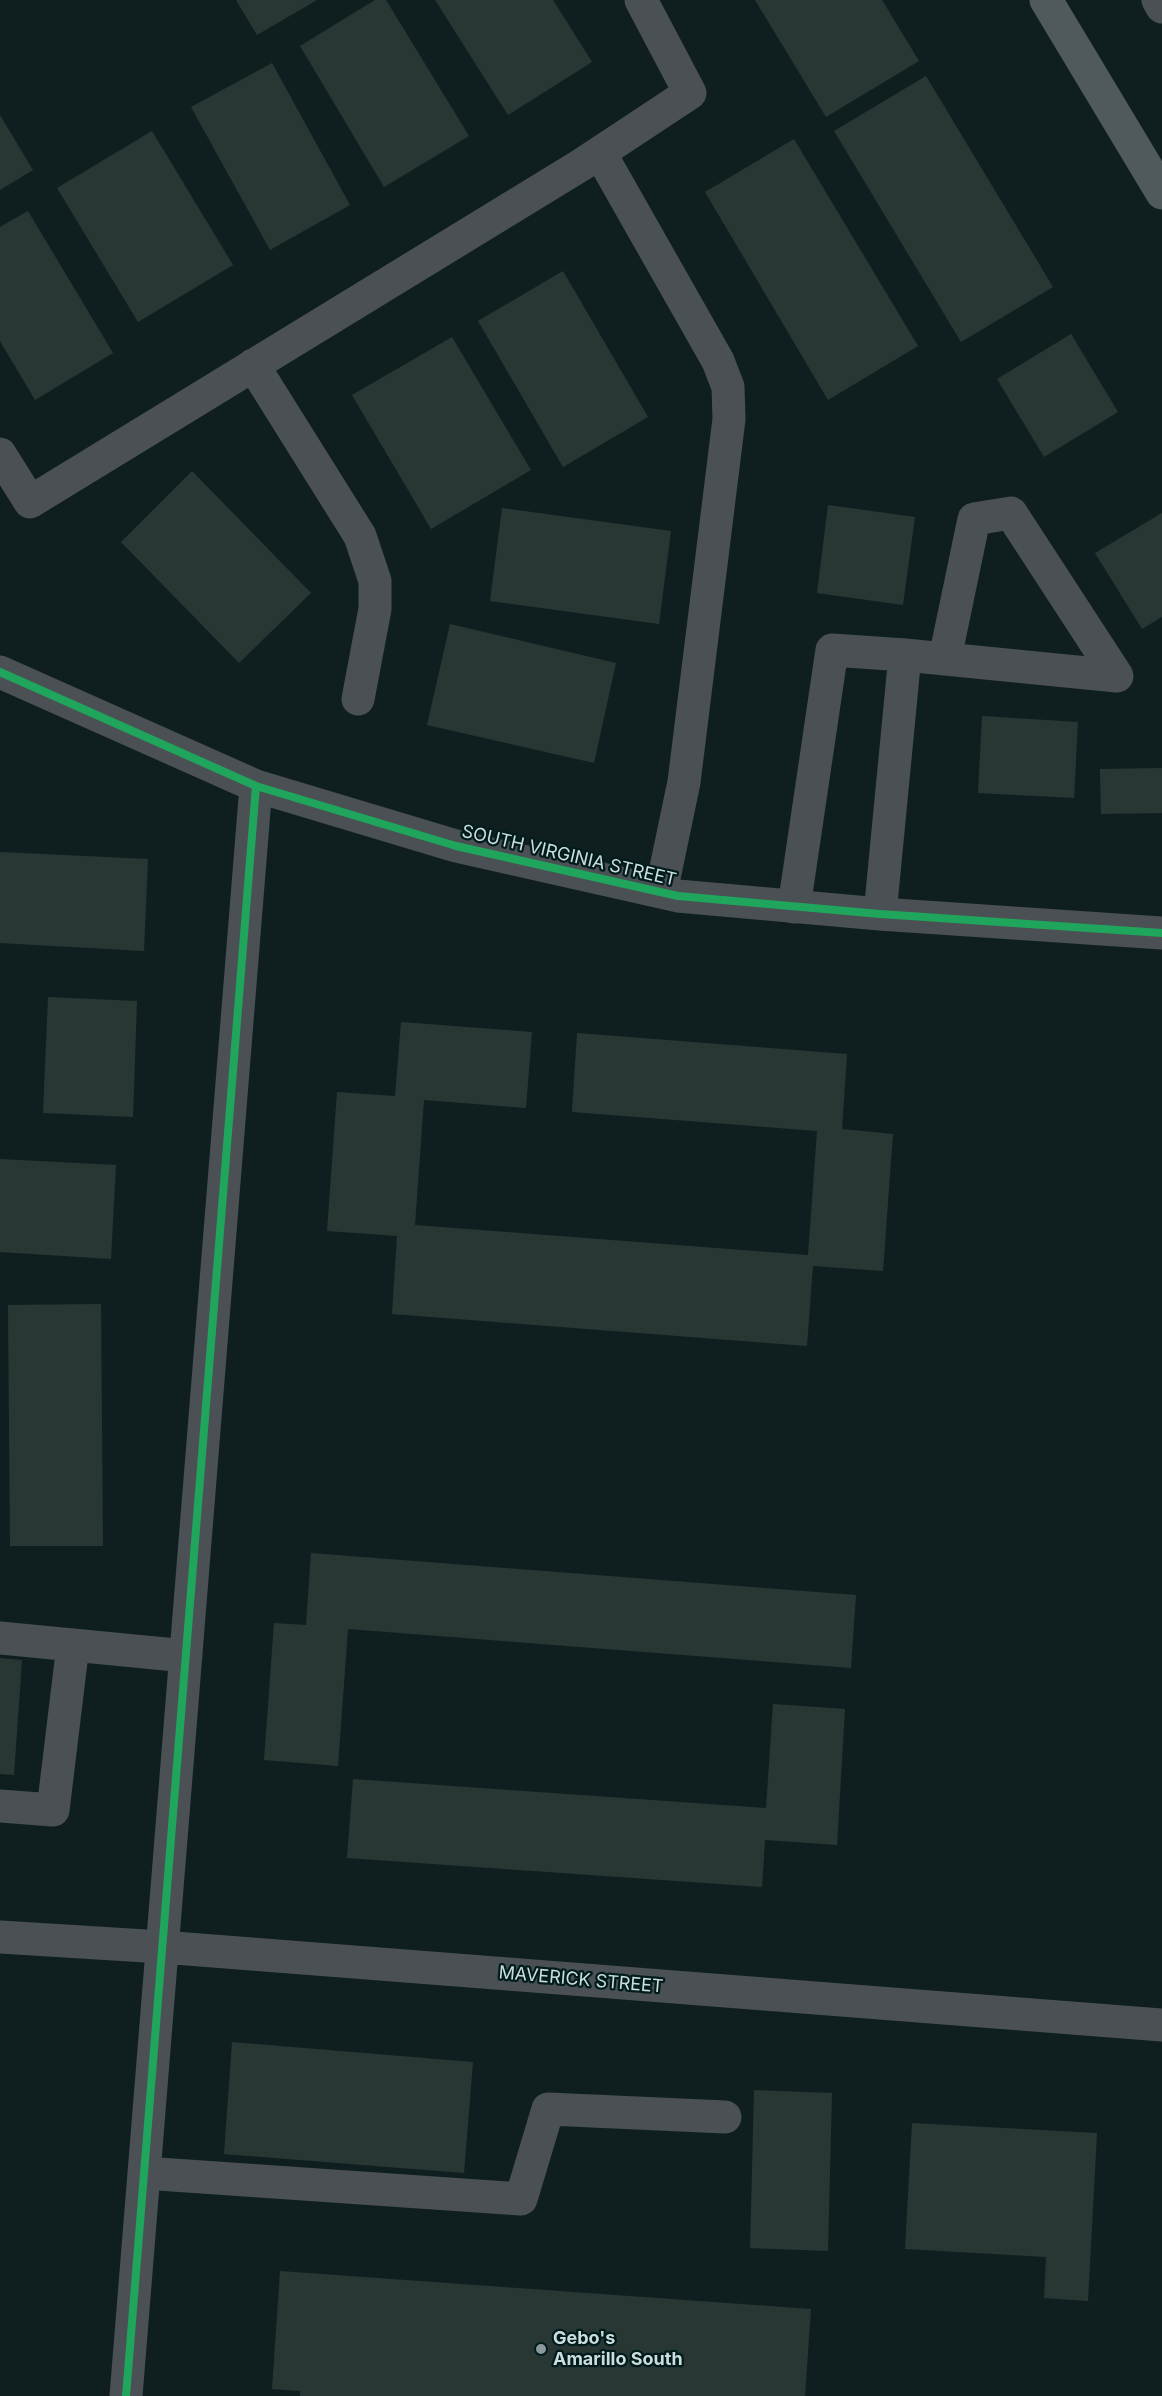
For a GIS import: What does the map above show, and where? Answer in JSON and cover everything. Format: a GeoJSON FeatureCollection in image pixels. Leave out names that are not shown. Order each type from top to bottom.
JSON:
{"type":"FeatureCollection","features":[{"type":"Feature","properties":{"kind":"main road"},"geometry":{"type":"LineString","coordinates":[[1046,0],[1162,193]]}},
{"type":"Feature","properties":{"kind":"street"},"geometry":{"type":"LineString","coordinates":[[0,454],[30,502],[600,153],[690,93],[641,0]]}},
{"type":"Feature","properties":{"kind":"street"},"geometry":{"type":"LineString","coordinates":[[1158,0],[1162,7]]}},
{"type":"Feature","properties":{"kind":"street"},"geometry":{"type":"LineString","coordinates":[[600,153],[718,361],[728,387],[729,419],[684,782],[661,892]]}},
{"type":"Feature","properties":{"kind":"street"},"geometry":{"type":"LineString","coordinates":[[254,365],[360,536],[375,581],[375,609],[358,699]]}},
{"type":"Feature","properties":{"kind":"street"},"geometry":{"type":"LineString","coordinates":[[794,907],[832,650],[945,658],[1118,676],[1011,513],[974,519],[945,658]]}},
{"type":"Feature","properties":{"kind":"street"},"geometry":{"type":"LineString","coordinates":[[880,914],[905,655]]}},
{"type":"Feature","properties":{"kind":"street","name":"SOUTH VIRGINIA STREET"},"geometry":{"type":"LineString","coordinates":[[0,672],[256,786],[456,846],[678,896],[880,914],[1162,933]]}},
{"type":"Feature","properties":{"kind":"street"},"geometry":{"type":"LineString","coordinates":[[126,2396],[256,786]]}},
{"type":"Feature","properties":{"kind":"street"},"geometry":{"type":"LineString","coordinates":[[0,1638],[186,1656]]}},
{"type":"Feature","properties":{"kind":"street"},"geometry":{"type":"LineString","coordinates":[[0,1806],[53,1810],[73,1645]]}},
{"type":"Feature","properties":{"kind":"street","name":"MAVERICK STREET"},"geometry":{"type":"LineString","coordinates":[[0,1937],[162,1947],[1162,2025]]}},
{"type":"Feature","properties":{"kind":"street"},"geometry":{"type":"LineString","coordinates":[[144,2173],[521,2199],[548,2109],[725,2117]]}},
{"type":"Feature","properties":{"kind":"building"},"geometry":{"type":"Polygon","coordinates":[[[236,0],[317,0],[257,35],[236,0]]]}},
{"type":"Feature","properties":{"kind":"building"},"geometry":{"type":"Polygon","coordinates":[[[375,0],[386,0],[469,136],[384,187],[300,46],[375,0]]]}},
{"type":"Feature","properties":{"kind":"building"},"geometry":{"type":"Polygon","coordinates":[[[435,0],[553,0],[592,62],[508,115],[435,0]]]}},
{"type":"Feature","properties":{"kind":"building"},"geometry":{"type":"Polygon","coordinates":[[[755,0],[882,0],[919,61],[826,117],[755,0]]]}},
{"type":"Feature","properties":{"kind":"building"},"geometry":{"type":"Polygon","coordinates":[[[272,63],[350,205],[270,250],[191,107],[272,63]]]}},
{"type":"Feature","properties":{"kind":"building"},"geometry":{"type":"Polygon","coordinates":[[[926,76],[1053,287],[961,342],[834,131],[926,76]]]}},
{"type":"Feature","properties":{"kind":"building"},"geometry":{"type":"Polygon","coordinates":[[[0,115],[33,170],[0,190],[0,115]]]}},
{"type":"Feature","properties":{"kind":"building"},"geometry":{"type":"Polygon","coordinates":[[[152,131],[233,265],[138,322],[57,188],[152,131]]]}},
{"type":"Feature","properties":{"kind":"building"},"geometry":{"type":"Polygon","coordinates":[[[794,139],[918,346],[828,400],[705,192],[794,139]]]}},
{"type":"Feature","properties":{"kind":"building"},"geometry":{"type":"Polygon","coordinates":[[[28,211],[113,353],[35,400],[0,341],[0,227],[28,211]]]}},
{"type":"Feature","properties":{"kind":"building"},"geometry":{"type":"Polygon","coordinates":[[[563,271],[648,417],[563,467],[478,321],[563,271]]]}},
{"type":"Feature","properties":{"kind":"building"},"geometry":{"type":"Polygon","coordinates":[[[1071,334],[1118,412],[1044,457],[997,379],[1071,334]]]}},
{"type":"Feature","properties":{"kind":"building"},"geometry":{"type":"Polygon","coordinates":[[[452,337],[531,470],[431,529],[352,395],[452,337]]]}},
{"type":"Feature","properties":{"kind":"building"},"geometry":{"type":"Polygon","coordinates":[[[192,471],[311,593],[239,663],[121,542],[192,471]]]}},
{"type":"Feature","properties":{"kind":"building"},"geometry":{"type":"Polygon","coordinates":[[[828,505],[915,517],[903,605],[817,593],[828,505]]]}},
{"type":"Feature","properties":{"kind":"building"},"geometry":{"type":"Polygon","coordinates":[[[502,508],[671,531],[659,624],[490,601],[502,508]]]}},
{"type":"Feature","properties":{"kind":"building"},"geometry":{"type":"Polygon","coordinates":[[[1162,513],[1162,617],[1142,629],[1095,553],[1162,513]]]}},
{"type":"Feature","properties":{"kind":"building"},"geometry":{"type":"Polygon","coordinates":[[[450,624],[616,663],[594,763],[427,725],[450,624]]]}},
{"type":"Feature","properties":{"kind":"building"},"geometry":{"type":"Polygon","coordinates":[[[982,716],[1078,722],[1074,798],[978,793],[982,716]]]}},
{"type":"Feature","properties":{"kind":"building"},"geometry":{"type":"Polygon","coordinates":[[[1162,768],[1162,813],[1101,814],[1100,769],[1162,768]]]}},
{"type":"Feature","properties":{"kind":"building"},"geometry":{"type":"Polygon","coordinates":[[[0,852],[148,859],[144,951],[0,943],[0,852]]]}},
{"type":"Feature","properties":{"kind":"building"},"geometry":{"type":"Polygon","coordinates":[[[48,997],[137,1001],[133,1117],[43,1113],[48,997]]]}},
{"type":"Feature","properties":{"kind":"building"},"geometry":{"type":"Polygon","coordinates":[[[401,1022],[532,1032],[526,1108],[424,1100],[415,1225],[808,1255],[817,1131],[572,1112],[577,1033],[847,1054],[842,1129],[893,1134],[883,1271],[813,1266],[807,1346],[392,1314],[397,1236],[327,1231],[337,1092],[395,1096],[401,1022]]]}},
{"type":"Feature","properties":{"kind":"building"},"geometry":{"type":"Polygon","coordinates":[[[0,1159],[116,1165],[111,1259],[0,1252],[0,1159]]]}},
{"type":"Feature","properties":{"kind":"building"},"geometry":{"type":"Polygon","coordinates":[[[101,1304],[103,1546],[10,1546],[8,1305],[101,1304]]]}},
{"type":"Feature","properties":{"kind":"building"},"geometry":{"type":"Polygon","coordinates":[[[311,1553],[856,1595],[851,1668],[348,1629],[338,1766],[264,1760],[274,1623],[306,1625],[311,1553]]]}},
{"type":"Feature","properties":{"kind":"building"},"geometry":{"type":"Polygon","coordinates":[[[0,1658],[22,1660],[14,1775],[0,1774],[0,1658]]]}},
{"type":"Feature","properties":{"kind":"building"},"geometry":{"type":"Polygon","coordinates":[[[773,1704],[845,1709],[837,1845],[765,1840],[762,1887],[347,1858],[353,1779],[766,1808],[773,1704]]]}},
{"type":"Feature","properties":{"kind":"building"},"geometry":{"type":"Polygon","coordinates":[[[232,2042],[473,2062],[464,2173],[224,2154],[232,2042]]]}},
{"type":"Feature","properties":{"kind":"building"},"geometry":{"type":"Polygon","coordinates":[[[754,2090],[832,2093],[828,2251],[750,2248],[754,2090]]]}},
{"type":"Feature","properties":{"kind":"building"},"geometry":{"type":"Polygon","coordinates":[[[912,2123],[1097,2133],[1088,2301],[1044,2298],[1046,2257],[905,2249],[912,2123]]]}},
{"type":"Feature","properties":{"kind":"building","name":"Gebo's Amarillo South"},"geometry":{"type":"Polygon","coordinates":[[[280,2271],[811,2309],[805,2396],[300,2396],[300,2391],[272,2389],[280,2271]]]}},
{"type":"Feature","properties":{"kind":"cycle path"},"geometry":{"type":"LineString","coordinates":[[0,672],[256,786],[456,846],[678,896],[880,914],[1162,933]]}},
{"type":"Feature","properties":{"kind":"cycle path"},"geometry":{"type":"LineString","coordinates":[[126,2396],[256,786]]}},
{"type":"Feature","properties":{"kind":"place","name":"Gebo's Amarillo South"},"geometry":{"type":"Point","coordinates":[541,2349]}}]}
